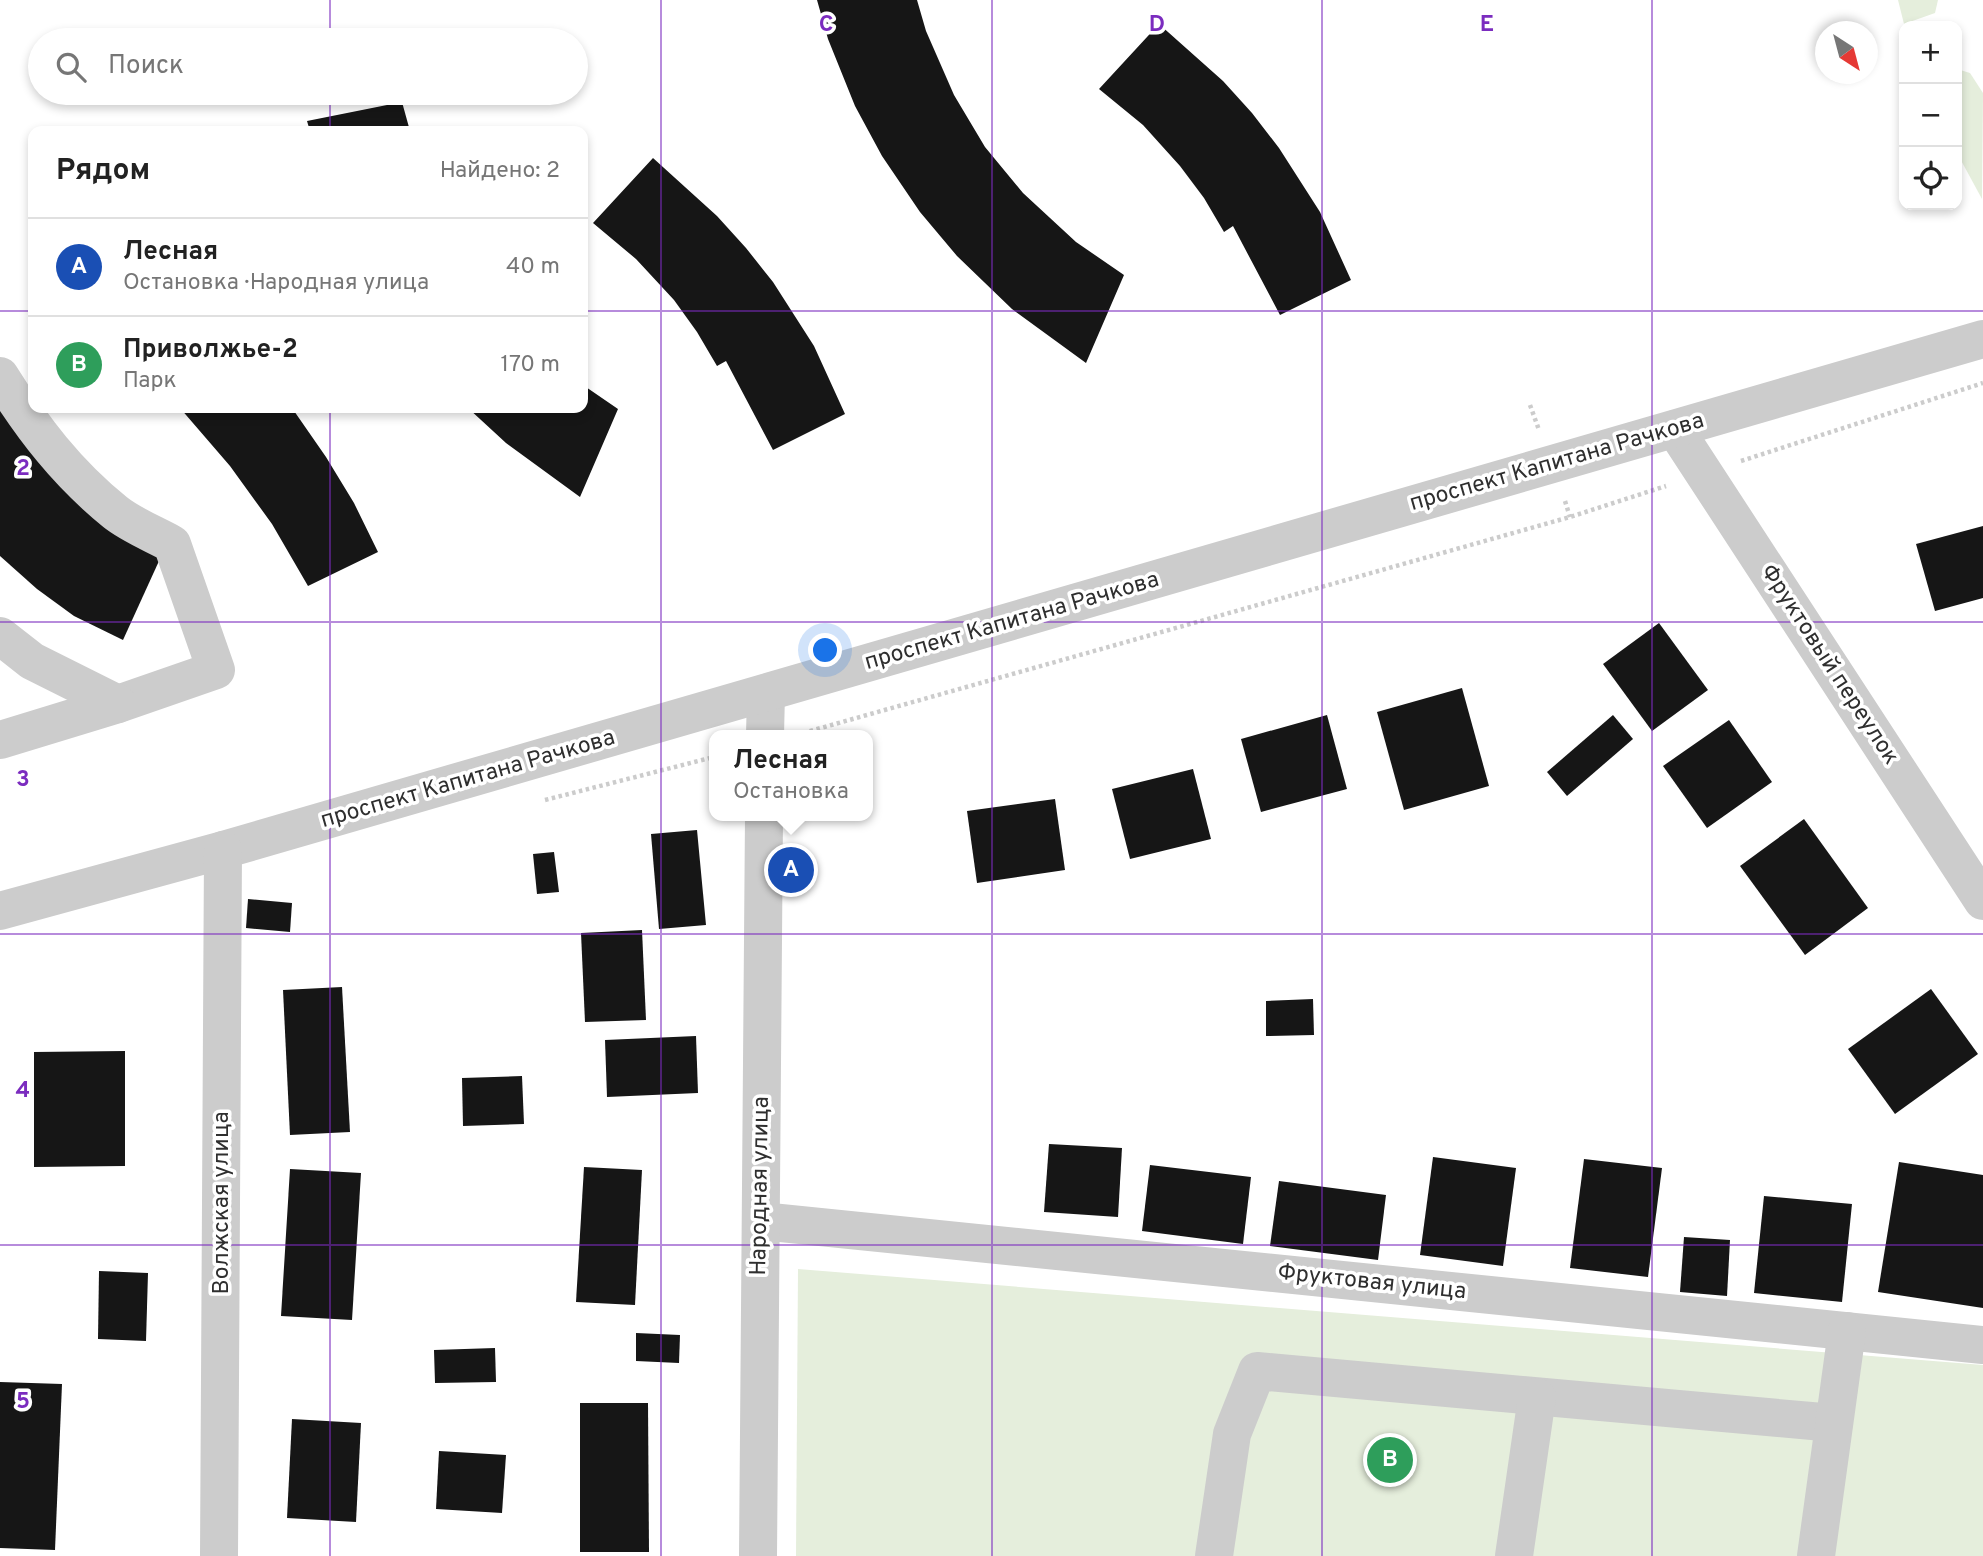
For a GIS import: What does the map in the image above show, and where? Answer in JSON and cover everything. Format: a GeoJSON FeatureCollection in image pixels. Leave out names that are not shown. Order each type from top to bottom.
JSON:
{"type":"FeatureCollection","features":[{"type":"Feature","properties":{"kind":"street","name":"проспект Капитана Рачкова"},"geometry":{"type":"LineString","coordinates":[[0,911],[223,850],[1983,339]]}},
{"type":"Feature","properties":{"kind":"street"},"geometry":{"type":"LineString","coordinates":[[0,376],[26,418],[64,465],[117,514],[172,544],[216,670],[118,704],[0,740]]}},
{"type":"Feature","properties":{"kind":"street","name":"Фруктовый переулок"},"geometry":{"type":"LineString","coordinates":[[1675,429],[1983,901]]}},
{"type":"Feature","properties":{"kind":"street"},"geometry":{"type":"LineString","coordinates":[[0,636],[32,661],[118,704]]}},
{"type":"Feature","properties":{"kind":"street"},"geometry":{"type":"LineString","coordinates":[[765,730],[766,693]]}},
{"type":"Feature","properties":{"kind":"street","name":"Народная улица"},"geometry":{"type":"LineString","coordinates":[[758,1556],[764,821]]}},
{"type":"Feature","properties":{"kind":"street","name":"Волжская улица"},"geometry":{"type":"LineString","coordinates":[[219,1556],[223,850]]}},
{"type":"Feature","properties":{"kind":"street","name":"Фруктовая улица"},"geometry":{"type":"LineString","coordinates":[[761,1221],[1983,1345]]}},
{"type":"Feature","properties":{"kind":"street"},"geometry":{"type":"LineString","coordinates":[[1816,1556],[1847,1331]]}},
{"type":"Feature","properties":{"kind":"street"},"geometry":{"type":"LineString","coordinates":[[1214,1556],[1232,1434],[1257,1371],[1835,1423]]}},
{"type":"Feature","properties":{"kind":"street"},"geometry":{"type":"LineString","coordinates":[[1514,1556],[1537,1396]]}},
{"type":"Feature","properties":{"kind":"path"},"geometry":{"type":"LineString","coordinates":[[815,730],[1570,517],[1983,383]]}},
{"type":"Feature","properties":{"kind":"green space"},"geometry":{"type":"Polygon","coordinates":[[[1898,0],[1938,0],[1935,13],[1912,21],[1903,21],[1898,0]]]}},
{"type":"Feature","properties":{"kind":"green space"},"geometry":{"type":"Polygon","coordinates":[[[1962,71],[1970,73],[1983,93],[1982,199],[1962,162],[1962,71]]]}},
{"type":"Feature","properties":{"kind":"green space"},"geometry":{"type":"Polygon","coordinates":[[[798,1269],[1983,1365],[1983,1556],[796,1556],[798,1269]]]}},
{"type":"Feature","properties":{"kind":"building"},"geometry":{"type":"Polygon","coordinates":[[[817,0],[917,0],[926,31],[954,95],[985,147],[1023,193],[1076,242],[1124,275],[1086,363],[1012,309],[957,256],[920,212],[882,156],[855,106],[828,39],[817,0]]]}},
{"type":"Feature","properties":{"kind":"building"},"geometry":{"type":"Polygon","coordinates":[[[1159,24],[1223,81],[1279,148],[1320,212],[1351,280],[1280,315],[1233,226],[1224,232],[1204,198],[1180,166],[1143,125],[1099,89],[1159,24]]]}},
{"type":"Feature","properties":{"kind":"building"},"geometry":{"type":"Polygon","coordinates":[[[387,105],[403,105],[409,126],[308,126],[307,121],[387,105]]]}},
{"type":"Feature","properties":{"kind":"building"},"geometry":{"type":"Polygon","coordinates":[[[653,158],[717,216],[773,282],[814,346],[845,414],[773,450],[726,361],[717,366],[674,300],[636,259],[593,223],[653,158]]]}},
{"type":"Feature","properties":{"kind":"building"},"geometry":{"type":"Polygon","coordinates":[[[588,388],[618,409],[580,497],[506,443],[473,413],[588,413],[588,388]]]}},
{"type":"Feature","properties":{"kind":"building"},"geometry":{"type":"Polygon","coordinates":[[[0,405],[164,550],[123,640],[74,616],[37,589],[0,556],[0,405]]]}},
{"type":"Feature","properties":{"kind":"building"},"geometry":{"type":"Polygon","coordinates":[[[184,413],[295,413],[354,503],[378,552],[308,586],[272,524],[230,466],[184,413]]]}},
{"type":"Feature","properties":{"kind":"building"},"geometry":{"type":"Polygon","coordinates":[[[1983,526],[1983,598],[1935,611],[1916,544],[1983,526]]]}},
{"type":"Feature","properties":{"kind":"building"},"geometry":{"type":"Polygon","coordinates":[[[1659,623],[1708,690],[1652,731],[1603,664],[1659,623]]]}},
{"type":"Feature","properties":{"kind":"building"},"geometry":{"type":"Polygon","coordinates":[[[1462,688],[1489,786],[1404,810],[1377,712],[1462,688]]]}},
{"type":"Feature","properties":{"kind":"building"},"geometry":{"type":"Polygon","coordinates":[[[1327,715],[1347,789],[1261,812],[1241,739],[1327,715]]]}},
{"type":"Feature","properties":{"kind":"building"},"geometry":{"type":"Polygon","coordinates":[[[1613,715],[1633,739],[1567,796],[1547,772],[1613,715]]]}},
{"type":"Feature","properties":{"kind":"building"},"geometry":{"type":"Polygon","coordinates":[[[1729,720],[1772,782],[1707,828],[1663,766],[1729,720]]]}},
{"type":"Feature","properties":{"kind":"building"},"geometry":{"type":"Polygon","coordinates":[[[1193,769],[1211,839],[1130,859],[1112,789],[1193,769]]]}},
{"type":"Feature","properties":{"kind":"building"},"geometry":{"type":"Polygon","coordinates":[[[1055,799],[1065,870],[977,883],[967,811],[1055,799]]]}},
{"type":"Feature","properties":{"kind":"building"},"geometry":{"type":"Polygon","coordinates":[[[1804,819],[1868,908],[1805,955],[1740,866],[1804,819]]]}},
{"type":"Feature","properties":{"kind":"building"},"geometry":{"type":"Polygon","coordinates":[[[697,830],[706,925],[659,929],[651,834],[697,830]]]}},
{"type":"Feature","properties":{"kind":"building"},"geometry":{"type":"Polygon","coordinates":[[[554,852],[559,892],[537,894],[533,854],[554,852]]]}},
{"type":"Feature","properties":{"kind":"building"},"geometry":{"type":"Polygon","coordinates":[[[248,899],[292,903],[290,932],[246,928],[248,899]]]}},
{"type":"Feature","properties":{"kind":"building"},"geometry":{"type":"Polygon","coordinates":[[[642,930],[646,1020],[585,1022],[581,933],[642,930]]]}},
{"type":"Feature","properties":{"kind":"building"},"geometry":{"type":"Polygon","coordinates":[[[342,987],[350,1132],[290,1135],[283,990],[342,987]]]}},
{"type":"Feature","properties":{"kind":"building"},"geometry":{"type":"Polygon","coordinates":[[[1931,989],[1978,1054],[1895,1114],[1848,1049],[1931,989]]]}},
{"type":"Feature","properties":{"kind":"building"},"geometry":{"type":"Polygon","coordinates":[[[1313,999],[1314,1035],[1266,1036],[1266,1001],[1313,999]]]}},
{"type":"Feature","properties":{"kind":"building"},"geometry":{"type":"Polygon","coordinates":[[[696,1036],[698,1093],[607,1097],[605,1040],[696,1036]]]}},
{"type":"Feature","properties":{"kind":"building"},"geometry":{"type":"Polygon","coordinates":[[[125,1051],[125,1166],[34,1167],[34,1052],[125,1051]]]}},
{"type":"Feature","properties":{"kind":"building"},"geometry":{"type":"Polygon","coordinates":[[[522,1076],[524,1124],[463,1126],[462,1078],[522,1076]]]}},
{"type":"Feature","properties":{"kind":"building"},"geometry":{"type":"Polygon","coordinates":[[[1049,1144],[1122,1148],[1118,1217],[1044,1212],[1049,1144]]]}},
{"type":"Feature","properties":{"kind":"building"},"geometry":{"type":"Polygon","coordinates":[[[1433,1157],[1516,1168],[1503,1266],[1420,1255],[1433,1157]]]}},
{"type":"Feature","properties":{"kind":"building"},"geometry":{"type":"Polygon","coordinates":[[[1584,1159],[1662,1168],[1648,1277],[1570,1268],[1584,1159]]]}},
{"type":"Feature","properties":{"kind":"building"},"geometry":{"type":"Polygon","coordinates":[[[1899,1162],[1983,1175],[1983,1308],[1878,1292],[1899,1162]]]}},
{"type":"Feature","properties":{"kind":"building"},"geometry":{"type":"Polygon","coordinates":[[[1150,1165],[1251,1177],[1243,1244],[1142,1231],[1150,1165]]]}},
{"type":"Feature","properties":{"kind":"building"},"geometry":{"type":"Polygon","coordinates":[[[584,1167],[642,1170],[635,1305],[576,1302],[584,1167]]]}},
{"type":"Feature","properties":{"kind":"building"},"geometry":{"type":"Polygon","coordinates":[[[290,1169],[361,1173],[352,1320],[281,1316],[290,1169]]]}},
{"type":"Feature","properties":{"kind":"building"},"geometry":{"type":"Polygon","coordinates":[[[1279,1181],[1386,1195],[1378,1260],[1270,1246],[1279,1181]]]}},
{"type":"Feature","properties":{"kind":"building"},"geometry":{"type":"Polygon","coordinates":[[[1764,1196],[1852,1204],[1842,1302],[1754,1293],[1764,1196]]]}},
{"type":"Feature","properties":{"kind":"building"},"geometry":{"type":"Polygon","coordinates":[[[1684,1237],[1730,1240],[1727,1296],[1680,1292],[1684,1237]]]}},
{"type":"Feature","properties":{"kind":"building"},"geometry":{"type":"Polygon","coordinates":[[[99,1271],[148,1273],[146,1341],[98,1339],[99,1271]]]}},
{"type":"Feature","properties":{"kind":"building"},"geometry":{"type":"Polygon","coordinates":[[[636,1333],[680,1335],[679,1363],[636,1361],[636,1333]]]}},
{"type":"Feature","properties":{"kind":"building"},"geometry":{"type":"Polygon","coordinates":[[[495,1348],[496,1382],[435,1383],[434,1350],[495,1348]]]}},
{"type":"Feature","properties":{"kind":"building"},"geometry":{"type":"Polygon","coordinates":[[[0,1382],[62,1384],[55,1550],[0,1548],[0,1382]]]}},
{"type":"Feature","properties":{"kind":"building"},"geometry":{"type":"Polygon","coordinates":[[[580,1403],[648,1403],[649,1552],[580,1552],[580,1403]]]}},
{"type":"Feature","properties":{"kind":"building"},"geometry":{"type":"Polygon","coordinates":[[[292,1419],[361,1423],[356,1522],[287,1518],[292,1419]]]}},
{"type":"Feature","properties":{"kind":"building"},"geometry":{"type":"Polygon","coordinates":[[[439,1451],[506,1455],[502,1513],[436,1509],[439,1451]]]}},
{"type":"Feature","properties":{"kind":"place","name":"Лесная"},"geometry":{"type":"Point","coordinates":[791,870]}},
{"type":"Feature","properties":{"kind":"place","name":"Приволжье-2"},"geometry":{"type":"Point","coordinates":[1390,1460]}}]}
